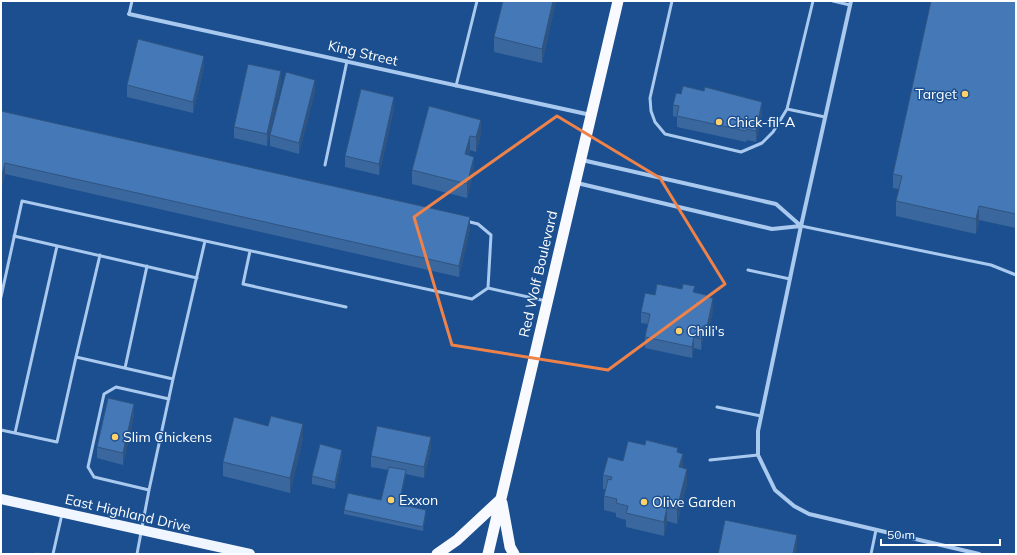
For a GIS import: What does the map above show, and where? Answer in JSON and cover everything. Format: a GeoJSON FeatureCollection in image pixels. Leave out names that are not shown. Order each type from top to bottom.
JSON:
{"type":"FeatureCollection","features":[{"type":"Feature","properties":{"kind":"highway","name":"Red Wolf Boulevard"},"geometry":{"type":"LineString","coordinates":[[488,554],[618,1]]}},
{"type":"Feature","properties":{"kind":"highway"},"geometry":{"type":"LineString","coordinates":[[437,554],[457,540],[501,498]]}},
{"type":"Feature","properties":{"kind":"highway"},"geometry":{"type":"LineString","coordinates":[[501,498],[510,547],[514,554]]}},
{"type":"Feature","properties":{"kind":"main road","name":"East Highland Drive"},"geometry":{"type":"LineString","coordinates":[[1,499],[250,554]]}},
{"type":"Feature","properties":{"kind":"street"},"geometry":{"type":"LineString","coordinates":[[851,3],[801,226],[761,416],[758,431],[758,454],[775,490],[794,506],[809,514],[979,554]]}},
{"type":"Feature","properties":{"kind":"street","name":"King Street"},"geometry":{"type":"LineString","coordinates":[[129,14],[591,115]]}},
{"type":"Feature","properties":{"kind":"street"},"geometry":{"type":"LineString","coordinates":[[580,160],[776,204],[801,226]]}},
{"type":"Feature","properties":{"kind":"street"},"geometry":{"type":"LineString","coordinates":[[575,182],[772,229],[801,226]]}},
{"type":"Feature","properties":{"kind":"lane"},"geometry":{"type":"LineString","coordinates":[[129,14],[132,1]]}},
{"type":"Feature","properties":{"kind":"lane"},"geometry":{"type":"LineString","coordinates":[[456,86],[477,1]]}},
{"type":"Feature","properties":{"kind":"lane"},"geometry":{"type":"LineString","coordinates":[[672,1],[650,98],[651,111],[655,122],[665,134],[741,152],[762,143],[773,132],[787,109],[812,1]]}},
{"type":"Feature","properties":{"kind":"lane"},"geometry":{"type":"LineString","coordinates":[[833,1],[851,3]]}},
{"type":"Feature","properties":{"kind":"lane"},"geometry":{"type":"LineString","coordinates":[[325,165],[347,61]]}},
{"type":"Feature","properties":{"kind":"lane"},"geometry":{"type":"LineString","coordinates":[[787,109],[825,117]]}},
{"type":"Feature","properties":{"kind":"lane"},"geometry":{"type":"LineString","coordinates":[[1,297],[22,201],[472,300],[488,288],[491,235],[478,224],[463,221]]}},
{"type":"Feature","properties":{"kind":"lane"},"geometry":{"type":"LineString","coordinates":[[801,226],[991,265],[1016,275]]}},
{"type":"Feature","properties":{"kind":"lane"},"geometry":{"type":"LineString","coordinates":[[14,236],[197,278]]}},
{"type":"Feature","properties":{"kind":"lane"},"geometry":{"type":"LineString","coordinates":[[137,554],[173,379],[205,241]]}},
{"type":"Feature","properties":{"kind":"lane"},"geometry":{"type":"LineString","coordinates":[[14,433],[57,246]]}},
{"type":"Feature","properties":{"kind":"lane"},"geometry":{"type":"LineString","coordinates":[[250,251],[243,284],[346,307]]}},
{"type":"Feature","properties":{"kind":"lane"},"geometry":{"type":"LineString","coordinates":[[1,430],[57,442],[100,255]]}},
{"type":"Feature","properties":{"kind":"lane"},"geometry":{"type":"LineString","coordinates":[[125,368],[147,266]]}},
{"type":"Feature","properties":{"kind":"lane"},"geometry":{"type":"LineString","coordinates":[[748,270],[790,279]]}},
{"type":"Feature","properties":{"kind":"lane"},"geometry":{"type":"LineString","coordinates":[[488,288],[547,302]]}},
{"type":"Feature","properties":{"kind":"lane"},"geometry":{"type":"LineString","coordinates":[[76,357],[173,379]]}},
{"type":"Feature","properties":{"kind":"lane"},"geometry":{"type":"LineString","coordinates":[[149,490],[94,477],[88,467],[104,394],[116,388],[169,399]]}},
{"type":"Feature","properties":{"kind":"lane"},"geometry":{"type":"LineString","coordinates":[[717,407],[761,416]]}},
{"type":"Feature","properties":{"kind":"lane"},"geometry":{"type":"LineString","coordinates":[[710,460],[758,454]]}},
{"type":"Feature","properties":{"kind":"lane"},"geometry":{"type":"LineString","coordinates":[[53,554],[63,512]]}},
{"type":"Feature","properties":{"kind":"lane"},"geometry":{"type":"LineString","coordinates":[[871,554],[876,530]]}},
{"type":"Feature","properties":{"kind":"highlighted area"},"geometry":{"type":"Polygon","coordinates":[[[557,116],[660,178],[725,284],[608,370],[452,345],[414,217],[557,116]]]}},
{"type":"Feature","properties":{"kind":"building"},"geometry":{"type":"Polygon","coordinates":[[[503,1],[553,1],[542,49],[494,37],[503,1]]]}},
{"type":"Feature","properties":{"kind":"building","name":"Target"},"geometry":{"type":"Polygon","coordinates":[[[931,1],[1016,1],[1016,214],[979,206],[976,219],[896,201],[902,176],[893,174],[931,1]]]}},
{"type":"Feature","properties":{"kind":"building"},"geometry":{"type":"Polygon","coordinates":[[[138,39],[204,56],[193,102],[127,85],[138,39]]]}},
{"type":"Feature","properties":{"kind":"building"},"geometry":{"type":"Polygon","coordinates":[[[248,64],[281,71],[267,134],[234,127],[248,64]]]}},
{"type":"Feature","properties":{"kind":"building"},"geometry":{"type":"Polygon","coordinates":[[[286,72],[315,80],[299,143],[270,135],[286,72]]]}},
{"type":"Feature","properties":{"kind":"building","name":"Chick-fil-A"},"geometry":{"type":"Polygon","coordinates":[[[683,86],[704,91],[705,87],[762,102],[756,131],[747,129],[746,131],[677,116],[679,106],[673,105],[676,93],[681,94],[683,86]]]}},
{"type":"Feature","properties":{"kind":"building"},"geometry":{"type":"Polygon","coordinates":[[[361,89],[394,97],[379,164],[345,156],[361,89]]]}},
{"type":"Feature","properties":{"kind":"building"},"geometry":{"type":"Polygon","coordinates":[[[429,106],[481,120],[476,137],[470,136],[465,154],[474,157],[467,184],[412,170],[429,106]]]}},
{"type":"Feature","properties":{"kind":"building"},"geometry":{"type":"Polygon","coordinates":[[[1,111],[470,217],[459,266],[5,163],[1,179],[1,111]]]}},
{"type":"Feature","properties":{"kind":"building","name":"Chili's"},"geometry":{"type":"Polygon","coordinates":[[[657,284],[682,289],[683,284],[695,286],[693,292],[713,298],[707,327],[703,326],[701,339],[694,337],[692,347],[645,337],[650,314],[641,312],[645,293],[655,295],[657,284]]]}},
{"type":"Feature","properties":{"kind":"building","name":"Slim Chickens"},"geometry":{"type":"Polygon","coordinates":[[[108,398],[134,404],[123,453],[97,447],[108,398]]]}},
{"type":"Feature","properties":{"kind":"building"},"geometry":{"type":"Polygon","coordinates":[[[271,416],[303,424],[290,478],[223,462],[234,417],[268,426],[271,416]]]}},
{"type":"Feature","properties":{"kind":"building"},"geometry":{"type":"Polygon","coordinates":[[[377,426],[431,437],[424,467],[371,456],[377,426]]]}},
{"type":"Feature","properties":{"kind":"building","name":"Olive Garden"},"geometry":{"type":"Polygon","coordinates":[[[646,440],[678,448],[677,452],[683,454],[679,467],[687,469],[677,509],[667,507],[664,522],[626,513],[628,506],[616,503],[617,499],[604,496],[608,479],[611,480],[612,477],[603,475],[608,457],[623,461],[628,441],[645,445],[646,440]]]}},
{"type":"Feature","properties":{"kind":"building"},"geometry":{"type":"Polygon","coordinates":[[[320,444],[342,450],[335,482],[312,476],[320,444]]]}},
{"type":"Feature","properties":{"kind":"building","name":"Exxon"},"geometry":{"type":"Polygon","coordinates":[[[389,467],[406,470],[399,504],[426,510],[423,527],[344,510],[348,493],[381,500],[389,467]]]}},
{"type":"Feature","properties":{"kind":"building"},"geometry":{"type":"Polygon","coordinates":[[[725,520],[797,535],[793,554],[718,554],[725,520]]]}},
{"type":"Feature","properties":{"kind":"building"},"geometry":{"type":"Polygon","coordinates":[[[35,552],[46,554],[35,554],[35,552]]]}},
{"type":"Feature","properties":{"kind":"place","name":"Target"},"geometry":{"type":"Point","coordinates":[965,94]}},
{"type":"Feature","properties":{"kind":"place","name":"Chick-fil-A"},"geometry":{"type":"Point","coordinates":[719,122]}},
{"type":"Feature","properties":{"kind":"place","name":"Chili's"},"geometry":{"type":"Point","coordinates":[679,331]}},
{"type":"Feature","properties":{"kind":"place","name":"Slim Chickens"},"geometry":{"type":"Point","coordinates":[115,437]}},
{"type":"Feature","properties":{"kind":"place","name":"Exxon"},"geometry":{"type":"Point","coordinates":[391,500]}},
{"type":"Feature","properties":{"kind":"place","name":"Olive Garden"},"geometry":{"type":"Point","coordinates":[644,502]}}]}
